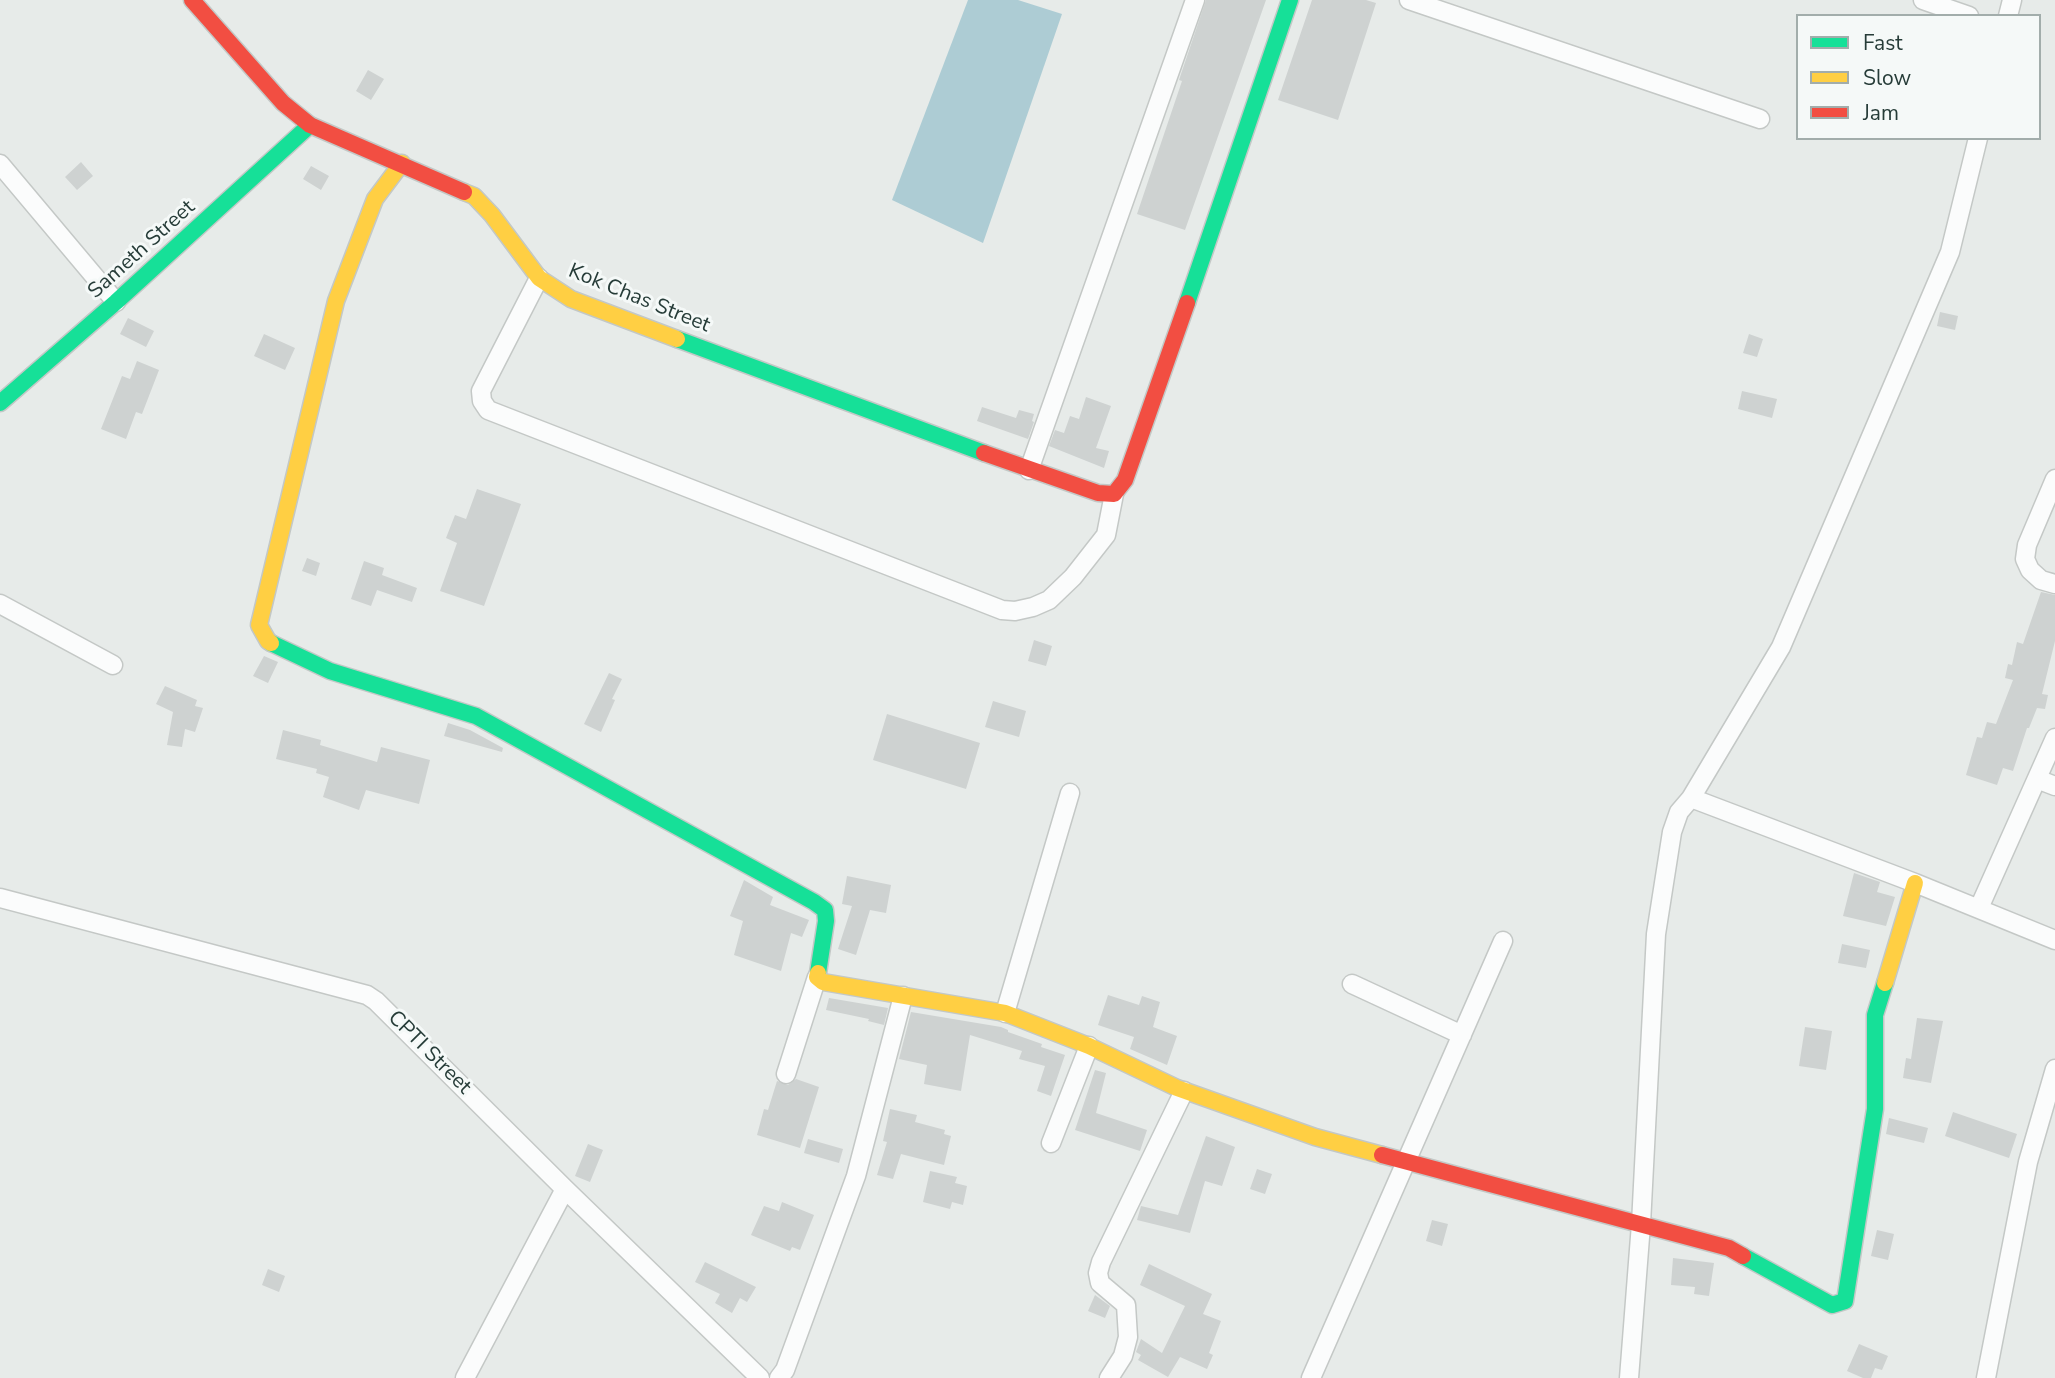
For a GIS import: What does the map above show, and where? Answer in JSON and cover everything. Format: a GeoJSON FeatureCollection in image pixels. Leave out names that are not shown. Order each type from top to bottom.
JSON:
{"type":"FeatureCollection","features":[{"type":"Feature","properties":{"kind":"street","name":"Kok Chas Street"},"geometry":{"type":"LineString","coordinates":[[192,0],[283,103],[310,125],[402,163],[474,197],[492,215],[539,278],[571,299],[1029,470],[1098,493],[1114,494]]}},
{"type":"Feature","properties":{"kind":"street"},"geometry":{"type":"LineString","coordinates":[[1029,470],[1195,0]]}},
{"type":"Feature","properties":{"kind":"street"},"geometry":{"type":"LineString","coordinates":[[539,278],[481,391],[482,401],[488,410],[1002,610],[1015,611],[1033,607],[1049,600],[1073,577],[1106,535],[1114,494],[1125,480],[1290,0]]}},
{"type":"Feature","properties":{"kind":"street"},"geometry":{"type":"LineString","coordinates":[[1409,0],[1760,119]]}},
{"type":"Feature","properties":{"kind":"street"},"geometry":{"type":"LineString","coordinates":[[1923,0],[1963,14]]}},
{"type":"Feature","properties":{"kind":"street","name":"Sameth Street"},"geometry":{"type":"LineString","coordinates":[[0,403],[116,302],[310,125]]}},
{"type":"Feature","properties":{"kind":"street"},"geometry":{"type":"LineString","coordinates":[[1629,1378],[1641,1224],[1656,934],[1672,832],[1679,811],[1690,798],[1781,647],[1950,252],[1978,140]]}},
{"type":"Feature","properties":{"kind":"street"},"geometry":{"type":"LineString","coordinates":[[402,163],[375,199],[336,300],[260,625],[268,641],[330,671],[476,716],[825,910],[826,921],[817,977],[786,1074]]}},
{"type":"Feature","properties":{"kind":"street"},"geometry":{"type":"LineString","coordinates":[[0,164],[116,302]]}},
{"type":"Feature","properties":{"kind":"street"},"geometry":{"type":"LineString","coordinates":[[2055,479],[2028,545],[2025,559],[2030,570],[2041,580],[2055,584]]}},
{"type":"Feature","properties":{"kind":"street"},"geometry":{"type":"LineString","coordinates":[[0,604],[113,664]]}},
{"type":"Feature","properties":{"kind":"street"},"geometry":{"type":"LineString","coordinates":[[1979,908],[2055,738]]}},
{"type":"Feature","properties":{"kind":"street"},"geometry":{"type":"LineString","coordinates":[[2037,779],[2055,786]]}},
{"type":"Feature","properties":{"kind":"street"},"geometry":{"type":"LineString","coordinates":[[1005,1013],[1070,793]]}},
{"type":"Feature","properties":{"kind":"street"},"geometry":{"type":"LineString","coordinates":[[1690,798],[1915,883],[2055,940]]}},
{"type":"Feature","properties":{"kind":"street"},"geometry":{"type":"LineString","coordinates":[[817,977],[828,983],[1005,1013],[1089,1046],[1184,1091],[1315,1137],[1730,1248],[1832,1305],[1845,1301],[1875,1109],[1875,1015],[1915,883]]}},
{"type":"Feature","properties":{"kind":"street","name":"CPTI Street"},"geometry":{"type":"LineString","coordinates":[[0,898],[367,995],[376,1000],[565,1189],[761,1378]]}},
{"type":"Feature","properties":{"kind":"street"},"geometry":{"type":"LineString","coordinates":[[1311,1378],[1503,941]]}},
{"type":"Feature","properties":{"kind":"street"},"geometry":{"type":"LineString","coordinates":[[1352,984],[1462,1035]]}},
{"type":"Feature","properties":{"kind":"street"},"geometry":{"type":"LineString","coordinates":[[779,1378],[785,1370],[856,1176],[903,996]]}},
{"type":"Feature","properties":{"kind":"street"},"geometry":{"type":"LineString","coordinates":[[1051,1143],[1089,1046]]}},
{"type":"Feature","properties":{"kind":"street"},"geometry":{"type":"LineString","coordinates":[[1986,1378],[2028,1162],[2055,1069]]}},
{"type":"Feature","properties":{"kind":"street"},"geometry":{"type":"LineString","coordinates":[[1109,1378],[1123,1356],[1128,1337],[1126,1305],[1100,1283],[1098,1273],[1184,1091]]}},
{"type":"Feature","properties":{"kind":"street"},"geometry":{"type":"LineString","coordinates":[[465,1378],[565,1189]]}},
{"type":"Feature","properties":{"kind":"water"},"geometry":{"type":"Polygon","coordinates":[[[968,0],[1018,0],[1062,14],[983,243],[892,200],[968,0]]]}},
{"type":"Feature","properties":{"kind":"building"},"geometry":{"type":"Polygon","coordinates":[[[1206,0],[1266,0],[1185,230],[1137,214],[1206,0]]]}},
{"type":"Feature","properties":{"kind":"building"},"geometry":{"type":"Polygon","coordinates":[[[1312,0],[1366,0],[1376,3],[1338,120],[1278,100],[1312,0]]]}},
{"type":"Feature","properties":{"kind":"building"},"geometry":{"type":"Polygon","coordinates":[[[368,70],[384,79],[371,100],[356,91],[368,70]]]}},
{"type":"Feature","properties":{"kind":"building"},"geometry":{"type":"Polygon","coordinates":[[[81,162],[93,176],[77,190],[65,177],[81,162]]]}},
{"type":"Feature","properties":{"kind":"building"},"geometry":{"type":"Polygon","coordinates":[[[311,166],[329,176],[321,190],[303,179],[311,166]]]}},
{"type":"Feature","properties":{"kind":"building"},"geometry":{"type":"Polygon","coordinates":[[[1940,312],[1958,316],[1955,330],[1937,326],[1940,312]]]}},
{"type":"Feature","properties":{"kind":"building"},"geometry":{"type":"Polygon","coordinates":[[[128,318],[154,331],[146,347],[120,334],[128,318]]]}},
{"type":"Feature","properties":{"kind":"building"},"geometry":{"type":"Polygon","coordinates":[[[264,334],[295,348],[285,370],[254,356],[264,334]]]}},
{"type":"Feature","properties":{"kind":"building"},"geometry":{"type":"Polygon","coordinates":[[[1749,334],[1763,339],[1757,357],[1743,353],[1749,334]]]}},
{"type":"Feature","properties":{"kind":"building"},"geometry":{"type":"Polygon","coordinates":[[[137,361],[159,370],[142,414],[136,412],[126,439],[101,429],[122,376],[130,379],[137,361]]]}},
{"type":"Feature","properties":{"kind":"building"},"geometry":{"type":"Polygon","coordinates":[[[1742,391],[1777,399],[1772,418],[1738,409],[1742,391]]]}},
{"type":"Feature","properties":{"kind":"building"},"geometry":{"type":"Polygon","coordinates":[[[1086,397],[1111,406],[1096,448],[1109,451],[1104,468],[1049,446],[1055,430],[1064,433],[1070,416],[1079,419],[1086,397]]]}},
{"type":"Feature","properties":{"kind":"building"},"geometry":{"type":"Polygon","coordinates":[[[982,407],[1016,418],[1019,410],[1034,414],[1028,439],[977,421],[982,407]]]}},
{"type":"Feature","properties":{"kind":"building"},"geometry":{"type":"Polygon","coordinates":[[[477,489],[521,504],[484,606],[440,591],[457,543],[446,538],[455,515],[466,519],[477,489]]]}},
{"type":"Feature","properties":{"kind":"building"},"geometry":{"type":"Polygon","coordinates":[[[307,558],[320,563],[316,576],[302,571],[307,558]]]}},
{"type":"Feature","properties":{"kind":"building"},"geometry":{"type":"Polygon","coordinates":[[[364,561],[384,568],[382,575],[417,588],[412,602],[377,590],[371,606],[351,599],[364,561]]]}},
{"type":"Feature","properties":{"kind":"building"},"geometry":{"type":"Polygon","coordinates":[[[2041,592],[2055,595],[2055,641],[2042,694],[2048,695],[2045,709],[2037,708],[2027,728],[2013,771],[2003,768],[1997,785],[1966,775],[1977,737],[1982,738],[1987,722],[1996,724],[2013,680],[2005,678],[2008,664],[2012,665],[2017,642],[2023,644],[2041,592]]]}},
{"type":"Feature","properties":{"kind":"building"},"geometry":{"type":"Polygon","coordinates":[[[1034,640],[1052,646],[1046,666],[1028,661],[1034,640]]]}},
{"type":"Feature","properties":{"kind":"building"},"geometry":{"type":"Polygon","coordinates":[[[264,656],[278,662],[268,683],[253,676],[264,656]]]}},
{"type":"Feature","properties":{"kind":"building"},"geometry":{"type":"Polygon","coordinates":[[[609,673],[622,679],[601,732],[584,724],[609,673]]]}},
{"type":"Feature","properties":{"kind":"building"},"geometry":{"type":"Polygon","coordinates":[[[165,686],[197,700],[195,706],[203,708],[195,732],[185,729],[182,747],[167,745],[173,712],[156,704],[165,686]]]}},
{"type":"Feature","properties":{"kind":"building"},"geometry":{"type":"Polygon","coordinates":[[[993,701],[1026,711],[1019,737],[985,727],[993,701]]]}},
{"type":"Feature","properties":{"kind":"building"},"geometry":{"type":"Polygon","coordinates":[[[887,714],[980,743],[966,789],[873,760],[887,714]]]}},
{"type":"Feature","properties":{"kind":"building"},"geometry":{"type":"Polygon","coordinates":[[[448,723],[470,730],[503,748],[502,752],[444,736],[448,723]]]}},
{"type":"Feature","properties":{"kind":"building"},"geometry":{"type":"Polygon","coordinates":[[[283,730],[321,740],[320,745],[377,762],[381,747],[430,760],[419,804],[366,790],[359,810],[323,797],[329,777],[316,773],[317,769],[276,759],[283,730]]]}},
{"type":"Feature","properties":{"kind":"building"},"geometry":{"type":"Polygon","coordinates":[[[1854,873],[1880,882],[1877,892],[1895,897],[1886,926],[1843,916],[1854,873]]]}},
{"type":"Feature","properties":{"kind":"building"},"geometry":{"type":"Polygon","coordinates":[[[847,876],[891,885],[886,913],[870,910],[856,955],[838,949],[852,906],[842,904],[847,876]]]}},
{"type":"Feature","properties":{"kind":"building"},"geometry":{"type":"Polygon","coordinates":[[[744,880],[773,897],[770,905],[809,920],[802,937],[791,933],[781,971],[734,955],[743,921],[730,916],[744,880]]]}},
{"type":"Feature","properties":{"kind":"building"},"geometry":{"type":"Polygon","coordinates":[[[1842,944],[1870,950],[1866,968],[1838,963],[1842,944]]]}},
{"type":"Feature","properties":{"kind":"building"},"geometry":{"type":"Polygon","coordinates":[[[1108,995],[1139,1005],[1142,996],[1160,1002],[1153,1027],[1177,1036],[1167,1065],[1130,1049],[1134,1037],[1098,1025],[1108,995]]]}},
{"type":"Feature","properties":{"kind":"building"},"geometry":{"type":"Polygon","coordinates":[[[829,998],[888,1008],[884,1025],[826,1010],[829,998]]]}},
{"type":"Feature","properties":{"kind":"building"},"geometry":{"type":"Polygon","coordinates":[[[911,1012],[1001,1027],[1042,1044],[1041,1047],[1065,1055],[1051,1096],[1037,1091],[1045,1066],[1019,1059],[1022,1051],[970,1035],[961,1091],[924,1084],[927,1065],[899,1059],[911,1012]]]}},
{"type":"Feature","properties":{"kind":"building"},"geometry":{"type":"Polygon","coordinates":[[[1917,1018],[1943,1021],[1931,1083],[1903,1078],[1906,1058],[1911,1059],[1917,1018]]]}},
{"type":"Feature","properties":{"kind":"building"},"geometry":{"type":"Polygon","coordinates":[[[1805,1027],[1832,1031],[1826,1070],[1799,1066],[1805,1027]]]}},
{"type":"Feature","properties":{"kind":"building"},"geometry":{"type":"Polygon","coordinates":[[[1095,1070],[1106,1073],[1096,1113],[1147,1130],[1140,1151],[1075,1130],[1095,1070]]]}},
{"type":"Feature","properties":{"kind":"building"},"geometry":{"type":"Polygon","coordinates":[[[796,1079],[819,1087],[800,1148],[757,1135],[764,1109],[768,1110],[777,1081],[788,1085],[796,1079]]]}},
{"type":"Feature","properties":{"kind":"building"},"geometry":{"type":"Polygon","coordinates":[[[890,1109],[917,1115],[915,1122],[945,1130],[944,1134],[951,1136],[944,1165],[901,1154],[893,1179],[877,1175],[887,1142],[883,1141],[890,1109]]]}},
{"type":"Feature","properties":{"kind":"building"},"geometry":{"type":"Polygon","coordinates":[[[1953,1112],[2017,1134],[2009,1158],[1945,1136],[1953,1112]]]}},
{"type":"Feature","properties":{"kind":"building"},"geometry":{"type":"Polygon","coordinates":[[[1889,1118],[1928,1128],[1924,1143],[1886,1134],[1889,1118]]]}},
{"type":"Feature","properties":{"kind":"building"},"geometry":{"type":"Polygon","coordinates":[[[1206,1136],[1235,1147],[1222,1186],[1205,1181],[1190,1233],[1137,1220],[1141,1206],[1178,1215],[1206,1136]]]}},
{"type":"Feature","properties":{"kind":"building"},"geometry":{"type":"Polygon","coordinates":[[[808,1139],[843,1149],[839,1163],[804,1153],[808,1139]]]}},
{"type":"Feature","properties":{"kind":"building"},"geometry":{"type":"Polygon","coordinates":[[[588,1144],[603,1150],[590,1182],[575,1176],[588,1144]]]}},
{"type":"Feature","properties":{"kind":"building"},"geometry":{"type":"Polygon","coordinates":[[[1257,1169],[1272,1174],[1265,1194],[1250,1189],[1257,1169]]]}},
{"type":"Feature","properties":{"kind":"building"},"geometry":{"type":"Polygon","coordinates":[[[930,1171],[957,1177],[955,1183],[967,1186],[963,1205],[952,1202],[950,1209],[923,1202],[930,1171]]]}},
{"type":"Feature","properties":{"kind":"building"},"geometry":{"type":"Polygon","coordinates":[[[782,1202],[814,1215],[800,1250],[792,1247],[790,1251],[751,1235],[764,1206],[779,1211],[782,1202]]]}},
{"type":"Feature","properties":{"kind":"building"},"geometry":{"type":"Polygon","coordinates":[[[1432,1220],[1448,1224],[1442,1246],[1426,1241],[1432,1220]]]}},
{"type":"Feature","properties":{"kind":"building"},"geometry":{"type":"Polygon","coordinates":[[[1877,1230],[1894,1234],[1888,1260],[1871,1256],[1877,1230]]]}},
{"type":"Feature","properties":{"kind":"building"},"geometry":{"type":"Polygon","coordinates":[[[1673,1258],[1714,1263],[1709,1296],[1694,1294],[1695,1287],[1671,1285],[1673,1258]]]}},
{"type":"Feature","properties":{"kind":"building"},"geometry":{"type":"Polygon","coordinates":[[[705,1262],[756,1287],[747,1302],[740,1298],[732,1313],[715,1303],[720,1294],[695,1282],[705,1262]]]}},
{"type":"Feature","properties":{"kind":"building"},"geometry":{"type":"Polygon","coordinates":[[[1149,1264],[1212,1294],[1203,1314],[1221,1321],[1209,1353],[1213,1355],[1207,1369],[1180,1357],[1168,1377],[1138,1360],[1141,1355],[1136,1352],[1141,1339],[1162,1353],[1185,1306],[1140,1285],[1149,1264]]]}},
{"type":"Feature","properties":{"kind":"building"},"geometry":{"type":"Polygon","coordinates":[[[268,1269],[285,1276],[279,1292],[262,1285],[268,1269]]]}},
{"type":"Feature","properties":{"kind":"building"},"geometry":{"type":"Polygon","coordinates":[[[1095,1295],[1110,1306],[1105,1318],[1088,1311],[1095,1295]]]}},
{"type":"Feature","properties":{"kind":"building"},"geometry":{"type":"Polygon","coordinates":[[[1859,1344],[1888,1356],[1882,1370],[1875,1368],[1871,1378],[1863,1378],[1847,1371],[1859,1344]]]}},
{"type":"Feature","properties":{"kind":"traffic: fast"},"geometry":{"type":"LineString","coordinates":[[1187,303],[1290,0]]}},
{"type":"Feature","properties":{"kind":"traffic: fast"},"geometry":{"type":"LineString","coordinates":[[0,403],[116,302],[310,125]]}},
{"type":"Feature","properties":{"kind":"traffic: fast"},"geometry":{"type":"LineString","coordinates":[[677,339],[984,453]]}},
{"type":"Feature","properties":{"kind":"traffic: fast"},"geometry":{"type":"LineString","coordinates":[[271,643],[330,671],[476,716],[814,902],[825,910],[826,921],[818,973]]}},
{"type":"Feature","properties":{"kind":"traffic: fast"},"geometry":{"type":"LineString","coordinates":[[1743,1256],[1832,1305],[1845,1301],[1875,1109],[1875,1015],[1885,983]]}},
{"type":"Feature","properties":{"kind":"traffic: slow"},"geometry":{"type":"LineString","coordinates":[[271,643],[259,625],[336,301],[375,199],[402,163]]}},
{"type":"Feature","properties":{"kind":"traffic: slow"},"geometry":{"type":"LineString","coordinates":[[464,192],[474,196],[492,215],[539,278],[571,299],[677,339]]}},
{"type":"Feature","properties":{"kind":"traffic: slow"},"geometry":{"type":"LineString","coordinates":[[1885,983],[1915,883]]}},
{"type":"Feature","properties":{"kind":"traffic: slow"},"geometry":{"type":"LineString","coordinates":[[818,973],[817,977],[823,982],[1005,1013],[1089,1046],[1177,1088],[1315,1137],[1382,1155]]}},
{"type":"Feature","properties":{"kind":"traffic: jam"},"geometry":{"type":"LineString","coordinates":[[192,0],[283,103],[310,125],[464,192]]}},
{"type":"Feature","properties":{"kind":"traffic: jam"},"geometry":{"type":"LineString","coordinates":[[984,453],[1098,493],[1114,494],[1125,480],[1187,303]]}},
{"type":"Feature","properties":{"kind":"traffic: jam"},"geometry":{"type":"LineString","coordinates":[[1382,1155],[1729,1248],[1743,1256]]}}]}
